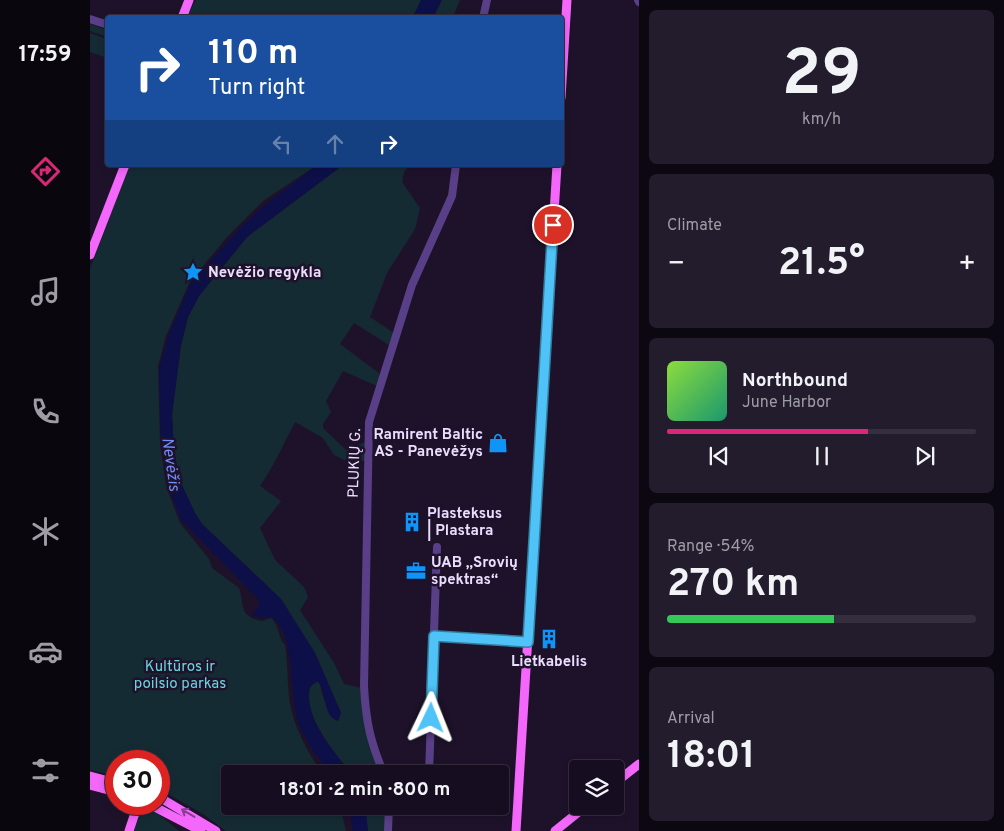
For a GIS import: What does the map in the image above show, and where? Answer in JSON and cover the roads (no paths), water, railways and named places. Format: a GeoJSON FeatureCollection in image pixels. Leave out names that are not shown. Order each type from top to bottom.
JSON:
{"type":"FeatureCollection","features":[{"type":"Feature","properties":{"kind":"main road"},"geometry":{"type":"LineString","coordinates":[[183,15],[189,0]]}},
{"type":"Feature","properties":{"kind":"main road"},"geometry":{"type":"LineString","coordinates":[[564,49],[567,0]]}},
{"type":"Feature","properties":{"kind":"main road"},"geometry":{"type":"LineString","coordinates":[[90,255],[124,167]]}},
{"type":"Feature","properties":{"kind":"main road"},"geometry":{"type":"LineString","coordinates":[[516,831],[557,167]]}},
{"type":"Feature","properties":{"kind":"main road"},"geometry":{"type":"LineString","coordinates":[[624,776],[639,764]]}},
{"type":"Feature","properties":{"kind":"main road"},"geometry":{"type":"LineString","coordinates":[[90,776],[105,780]]}},
{"type":"Feature","properties":{"kind":"main road"},"geometry":{"type":"LineString","coordinates":[[90,785],[105,789]]}},
{"type":"Feature","properties":{"kind":"main road"},"geometry":{"type":"LineString","coordinates":[[170,804],[216,831]]}},
{"type":"Feature","properties":{"kind":"main road"},"geometry":{"type":"LineString","coordinates":[[130,831],[135,815]]}},
{"type":"Feature","properties":{"kind":"main road"},"geometry":{"type":"LineString","coordinates":[[170,815],[201,831]]}},
{"type":"Feature","properties":{"kind":"main road"},"geometry":{"type":"LineString","coordinates":[[555,831],[575,815]]}},
{"type":"Feature","properties":{"kind":"street"},"geometry":{"type":"LineString","coordinates":[[484,15],[487,0]]}},
{"type":"Feature","properties":{"kind":"street"},"geometry":{"type":"LineString","coordinates":[[90,19],[105,24]]}},
{"type":"Feature","properties":{"kind":"street","name":"PLUKIŲ G."},"geometry":{"type":"LineString","coordinates":[[380,765],[372,747],[366,725],[368,422],[406,302],[452,196],[456,167]]}},
{"type":"Feature","properties":{"kind":"street"},"geometry":{"type":"LineString","coordinates":[[429,765],[437,547]]}},
{"type":"Feature","properties":{"kind":"street"},"geometry":{"type":"LineString","coordinates":[[434,636],[528,642]]}},
{"type":"Feature","properties":{"kind":"street"},"geometry":{"type":"LineString","coordinates":[[388,831],[389,815]]}},
{"type":"Feature","properties":{"kind":"water"},"geometry":{"type":"Polygon","coordinates":[[[421,0],[442,0],[434,15],[414,15],[421,0]]]}},
{"type":"Feature","properties":{"kind":"water","name":"Nevėžis"},"geometry":{"type":"Polygon","coordinates":[[[314,167],[340,167],[247,237],[199,296],[188,317],[181,345],[172,414],[174,452],[179,479],[195,513],[202,524],[281,599],[315,653],[341,713],[338,721],[329,713],[323,690],[317,681],[309,688],[312,712],[322,734],[344,765],[324,765],[308,742],[301,728],[295,709],[288,650],[280,625],[272,617],[263,618],[251,615],[259,606],[259,600],[181,520],[168,485],[161,444],[159,369],[168,337],[190,284],[240,228],[265,205],[314,167]]]}},
{"type":"Feature","properties":{"kind":"water"},"geometry":{"type":"Polygon","coordinates":[[[350,815],[366,815],[368,831],[353,831],[350,815]]]}},
{"type":"Feature","properties":{"kind":"place","name":"Nevėžio regykla"},"geometry":{"type":"Point","coordinates":[193,272]}},
{"type":"Feature","properties":{"kind":"place","name":"Ramirent Baltic AS - Panevėžys"},"geometry":{"type":"Point","coordinates":[498,443]}},
{"type":"Feature","properties":{"kind":"place","name":"Plasteksus | Plastara"},"geometry":{"type":"Point","coordinates":[412,522]}},
{"type":"Feature","properties":{"kind":"place","name":"UAB „Srovių spektras“"},"geometry":{"type":"Point","coordinates":[416,571]}},
{"type":"Feature","properties":{"kind":"place","name":"Lietkabelis"},"geometry":{"type":"Point","coordinates":[549,639]}},
{"type":"Feature","properties":{"kind":"park label","name":"Kultūros ir poilsio parkas"},"geometry":{"type":"Point","coordinates":[180,674]}}]}
